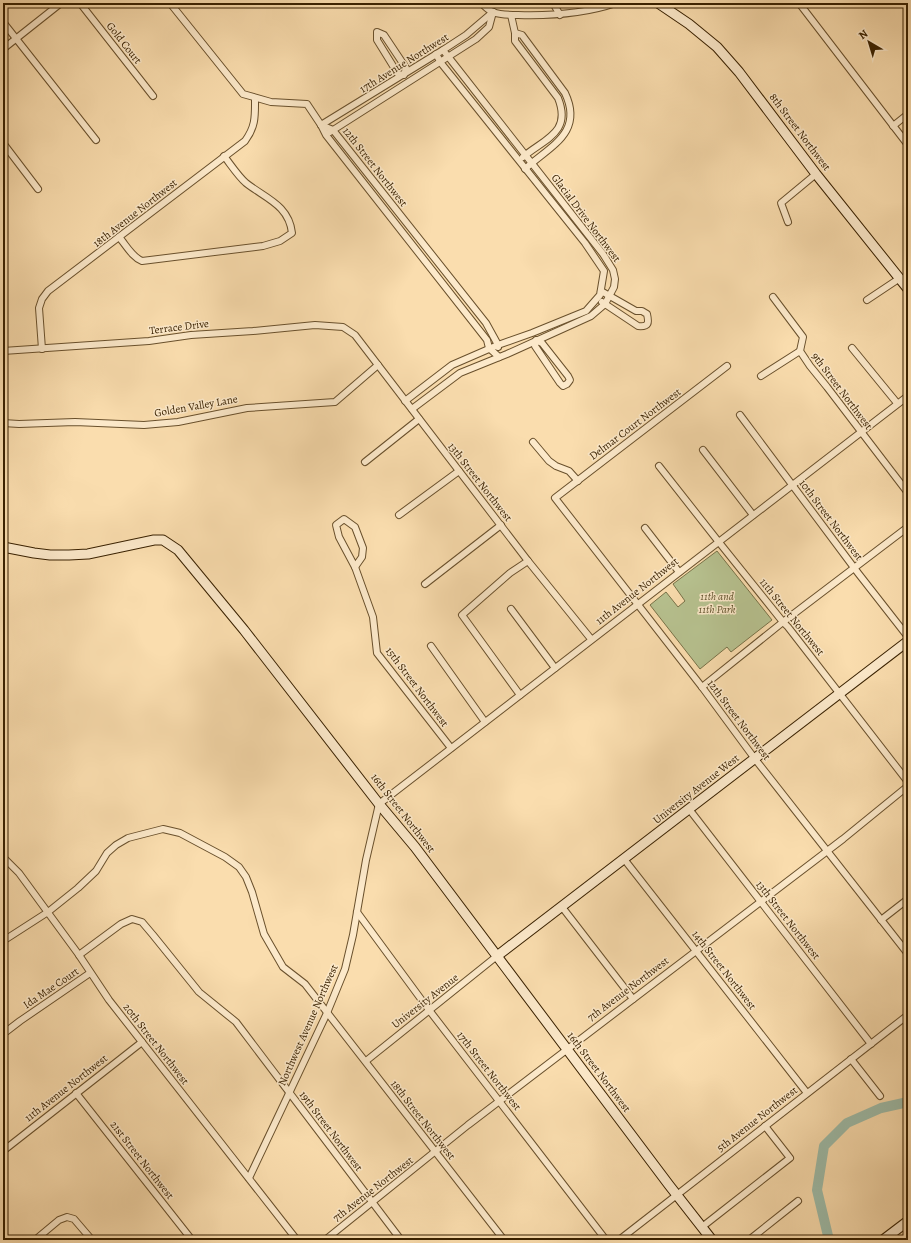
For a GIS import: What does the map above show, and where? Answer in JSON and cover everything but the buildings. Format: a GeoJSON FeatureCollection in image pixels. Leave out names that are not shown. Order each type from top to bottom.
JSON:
{"type":"FeatureCollection","features":[{"type":"Feature","properties":{"kind":"street"},"geometry":{"type":"LineString","coordinates":[[3,49],[61,3]]}},
{"type":"Feature","properties":{"kind":"street","name":"Gold Court"},"geometry":{"type":"LineString","coordinates":[[80,3],[153,96]]}},
{"type":"Feature","properties":{"kind":"street"},"geometry":{"type":"LineString","coordinates":[[170,3],[243,94],[271,102],[307,104],[326,135],[487,340],[489,348],[500,356]]}},
{"type":"Feature","properties":{"kind":"street"},"geometry":{"type":"LineString","coordinates":[[481,3],[493,12],[511,15],[538,16],[560,15],[600,8],[616,3]]}},
{"type":"Feature","properties":{"kind":"street"},"geometry":{"type":"LineString","coordinates":[[553,3],[560,15]]}},
{"type":"Feature","properties":{"kind":"street","name":"8th Street Northwest"},"geometry":{"type":"LineString","coordinates":[[658,3],[689,24],[717,47],[739,72],[816,174],[908,289]]}},
{"type":"Feature","properties":{"kind":"street"},"geometry":{"type":"LineString","coordinates":[[799,3],[908,145]]}},
{"type":"Feature","properties":{"kind":"street"},"geometry":{"type":"LineString","coordinates":[[326,135],[476,39],[489,27],[493,12]]}},
{"type":"Feature","properties":{"kind":"street","name":"17th Avenue Northwest"},"geometry":{"type":"LineString","coordinates":[[321,125],[444,50],[466,35],[493,12]]}},
{"type":"Feature","properties":{"kind":"street"},"geometry":{"type":"LineString","coordinates":[[511,15],[515,33],[515,41],[558,98],[561,106],[562,117],[560,126],[553,134],[518,161]]}},
{"type":"Feature","properties":{"kind":"street"},"geometry":{"type":"LineString","coordinates":[[3,22],[96,140]]}},
{"type":"Feature","properties":{"kind":"street"},"geometry":{"type":"LineString","coordinates":[[404,75],[398,74],[376,40],[377,32],[384,35],[406,68],[404,75],[408,82]]}},
{"type":"Feature","properties":{"kind":"street"},"geometry":{"type":"LineString","coordinates":[[515,33],[522,35],[566,93],[570,104],[571,118],[567,132],[559,141],[525,169]]}},
{"type":"Feature","properties":{"kind":"street","name":"Glacial Drive Northwest"},"geometry":{"type":"LineString","coordinates":[[412,409],[460,373],[591,316],[605,304],[614,287],[615,279],[613,270],[603,254],[448,58],[444,50]]}},
{"type":"Feature","properties":{"kind":"street"},"geometry":{"type":"LineString","coordinates":[[405,401],[452,365],[489,348],[532,333],[586,311],[600,296],[604,271],[585,243],[518,161],[436,54]]}},
{"type":"Feature","properties":{"kind":"street","name":"18th Avenue Northwest"},"geometry":{"type":"LineString","coordinates":[[42,349],[39,308],[48,291],[245,141],[252,132],[255,120],[255,98]]}},
{"type":"Feature","properties":{"kind":"street"},"geometry":{"type":"LineString","coordinates":[[893,126],[908,114]]}},
{"type":"Feature","properties":{"kind":"street","name":"12th Street Northwest"},"geometry":{"type":"LineString","coordinates":[[321,125],[333,130],[486,323],[498,345],[500,356]]}},
{"type":"Feature","properties":{"kind":"street"},"geometry":{"type":"LineString","coordinates":[[3,143],[38,189]]}},
{"type":"Feature","properties":{"kind":"street"},"geometry":{"type":"LineString","coordinates":[[119,237],[137,259],[142,261],[263,246],[280,241],[292,233],[291,223],[278,204],[245,182],[224,156]]}},
{"type":"Feature","properties":{"kind":"street"},"geometry":{"type":"LineString","coordinates":[[788,222],[781,203],[816,174]]}},
{"type":"Feature","properties":{"kind":"street"},"geometry":{"type":"LineString","coordinates":[[868,300],[900,278]]}},
{"type":"Feature","properties":{"kind":"street"},"geometry":{"type":"LineString","coordinates":[[598,298],[638,326],[644,327],[647,324],[647,314],[636,310],[601,291]]}},
{"type":"Feature","properties":{"kind":"street","name":"9th Street Northwest"},"geometry":{"type":"LineString","coordinates":[[773,297],[803,337],[800,351],[810,366],[908,493]]}},
{"type":"Feature","properties":{"kind":"street","name":"Terrace Drive"},"geometry":{"type":"LineString","coordinates":[[3,351],[149,342],[191,335],[315,325],[343,327],[355,335]]}},
{"type":"Feature","properties":{"kind":"street"},"geometry":{"type":"LineString","coordinates":[[532,333],[536,340],[542,343],[568,376],[570,380],[567,384],[563,386],[560,383],[535,346],[536,340]]}},
{"type":"Feature","properties":{"kind":"street","name":"13th Street Northwest"},"geometry":{"type":"LineString","coordinates":[[355,335],[528,561],[591,639]]}},
{"type":"Feature","properties":{"kind":"street"},"geometry":{"type":"LineString","coordinates":[[852,348],[898,403]]}},
{"type":"Feature","properties":{"kind":"street"},"geometry":{"type":"LineString","coordinates":[[761,376],[800,351]]}},
{"type":"Feature","properties":{"kind":"street","name":"Golden Valley Lane"},"geometry":{"type":"LineString","coordinates":[[3,423],[19,424],[75,422],[144,425],[178,422],[247,408],[335,402],[378,365]]}},
{"type":"Feature","properties":{"kind":"street","name":"Delmar Court Northwest"},"geometry":{"type":"LineString","coordinates":[[555,498],[727,366]]}},
{"type":"Feature","properties":{"kind":"street","name":"11th Avenue Northwest"},"geometry":{"type":"LineString","coordinates":[[379,804],[718,541],[908,396]]}},
{"type":"Feature","properties":{"kind":"street","name":"10th Street Northwest"},"geometry":{"type":"LineString","coordinates":[[740,415],[908,637]]}},
{"type":"Feature","properties":{"kind":"street"},"geometry":{"type":"LineString","coordinates":[[365,462],[419,419]]}},
{"type":"Feature","properties":{"kind":"street"},"geometry":{"type":"LineString","coordinates":[[533,442],[549,460],[556,466],[569,471],[578,481]]}},
{"type":"Feature","properties":{"kind":"street"},"geometry":{"type":"LineString","coordinates":[[702,450],[753,515]]}},
{"type":"Feature","properties":{"kind":"street","name":"11th Street Northwest"},"geometry":{"type":"LineString","coordinates":[[659,466],[793,633],[908,782]]}},
{"type":"Feature","properties":{"kind":"street"},"geometry":{"type":"LineString","coordinates":[[399,515],[459,471]]}},
{"type":"Feature","properties":{"kind":"street","name":"12th Street Northwest"},"geometry":{"type":"LineString","coordinates":[[555,498],[702,687],[755,759],[908,954]]}},
{"type":"Feature","properties":{"kind":"street","name":"15th Street Northwest"},"geometry":{"type":"LineString","coordinates":[[355,567],[362,557],[363,548],[355,527],[344,519],[336,525],[339,538],[355,567],[373,617],[377,653],[451,748]]}},
{"type":"Feature","properties":{"kind":"street"},"geometry":{"type":"LineString","coordinates":[[425,584],[501,525]]}},
{"type":"Feature","properties":{"kind":"street"},"geometry":{"type":"LineString","coordinates":[[702,687],[783,622],[908,527]]}},
{"type":"Feature","properties":{"kind":"street"},"geometry":{"type":"LineString","coordinates":[[645,528],[679,572]]}},
{"type":"Feature","properties":{"kind":"street","name":"16th Street Northwest"},"geometry":{"type":"LineString","coordinates":[[3,547],[50,555],[69,555],[88,554],[154,540],[163,540],[178,550],[244,630],[379,804],[415,847],[676,1195],[712,1240]]}},
{"type":"Feature","properties":{"kind":"street"},"geometry":{"type":"LineString","coordinates":[[520,694],[462,615],[510,572],[528,561]]}},
{"type":"Feature","properties":{"kind":"street"},"geometry":{"type":"LineString","coordinates":[[511,608],[555,668]]}},
{"type":"Feature","properties":{"kind":"street","name":"University Avenue West"},"geometry":{"type":"LineString","coordinates":[[498,956],[908,641]]}},
{"type":"Feature","properties":{"kind":"street"},"geometry":{"type":"LineString","coordinates":[[431,646],[485,722]]}},
{"type":"Feature","properties":{"kind":"street","name":"7th Avenue Northwest"},"geometry":{"type":"LineString","coordinates":[[325,1240],[451,1138],[761,902],[908,786]]}},
{"type":"Feature","properties":{"kind":"street","name":"Northwest Avenue Northwest"},"geometry":{"type":"LineString","coordinates":[[249,1178],[327,1013],[345,969],[366,860],[379,804]]}},
{"type":"Feature","properties":{"kind":"street","name":"13th Street Northwest"},"geometry":{"type":"LineString","coordinates":[[689,809],[871,1044]]}},
{"type":"Feature","properties":{"kind":"street","name":"18th Street Northwest"},"geometry":{"type":"LineString","coordinates":[[3,941],[48,912],[78,888],[96,871],[107,853],[116,845],[128,838],[163,829],[180,833],[225,857],[238,867],[246,876],[264,934],[283,967],[305,984],[504,1240]]}},
{"type":"Feature","properties":{"kind":"street","name":"20th Street Northwest"},"geometry":{"type":"LineString","coordinates":[[3,859],[19,873],[79,955],[109,1000],[297,1240]]}},
{"type":"Feature","properties":{"kind":"street","name":"14th Street Northwest"},"geometry":{"type":"LineString","coordinates":[[624,859],[807,1093]]}},
{"type":"Feature","properties":{"kind":"street"},"geometry":{"type":"LineString","coordinates":[[881,920],[908,899]]}},
{"type":"Feature","properties":{"kind":"street"},"geometry":{"type":"LineString","coordinates":[[562,907],[632,999]]}},
{"type":"Feature","properties":{"kind":"street","name":"17th Street Northwest"},"geometry":{"type":"LineString","coordinates":[[357,912],[429,1010],[606,1240]]}},
{"type":"Feature","properties":{"kind":"street","name":"19th Street Northwest"},"geometry":{"type":"LineString","coordinates":[[79,955],[121,924],[132,919],[142,922],[199,992],[236,1022],[401,1240]]}},
{"type":"Feature","properties":{"kind":"street","name":"University Avenue"},"geometry":{"type":"LineString","coordinates":[[366,1062],[498,956]]}},
{"type":"Feature","properties":{"kind":"street","name":"Ida Mae Court"},"geometry":{"type":"LineString","coordinates":[[3,1034],[90,973]]}},
{"type":"Feature","properties":{"kind":"street","name":"5th Avenue Northwest"},"geometry":{"type":"LineString","coordinates":[[619,1240],[908,1015]]}},
{"type":"Feature","properties":{"kind":"street","name":"11th Avenue Northwest"},"geometry":{"type":"LineString","coordinates":[[3,1151],[142,1042]]}},
{"type":"Feature","properties":{"kind":"street"},"geometry":{"type":"LineString","coordinates":[[851,1059],[880,1096]]}},
{"type":"Feature","properties":{"kind":"street","name":"21st Street Northwest"},"geometry":{"type":"LineString","coordinates":[[76,1093],[192,1240]]}},
{"type":"Feature","properties":{"kind":"street"},"geometry":{"type":"LineString","coordinates":[[702,1227],[790,1158],[765,1126]]}},
{"type":"Feature","properties":{"kind":"street"},"geometry":{"type":"LineString","coordinates":[[749,1240],[798,1201]]}},
{"type":"Feature","properties":{"kind":"street"},"geometry":{"type":"LineString","coordinates":[[35,1240],[60,1220],[67,1217],[74,1219],[92,1240]]}},
{"type":"Feature","properties":{"kind":"street"},"geometry":{"type":"LineString","coordinates":[[883,1240],[908,1221]]}},
{"type":"Feature","properties":{"kind":"green space","name":"11th and 11th Park"},"geometry":{"type":"Polygon","coordinates":[[[717,551],[772,620],[731,652],[727,647],[700,669],[650,605],[666,592],[678,607],[685,601],[673,584],[717,551]]]}},
{"type":"Feature","properties":{"kind":"waterway"},"geometry":{"type":"LineString","coordinates":[[829,1240],[817,1190],[824,1146],[847,1123],[881,1108],[908,1102]]}}]}
